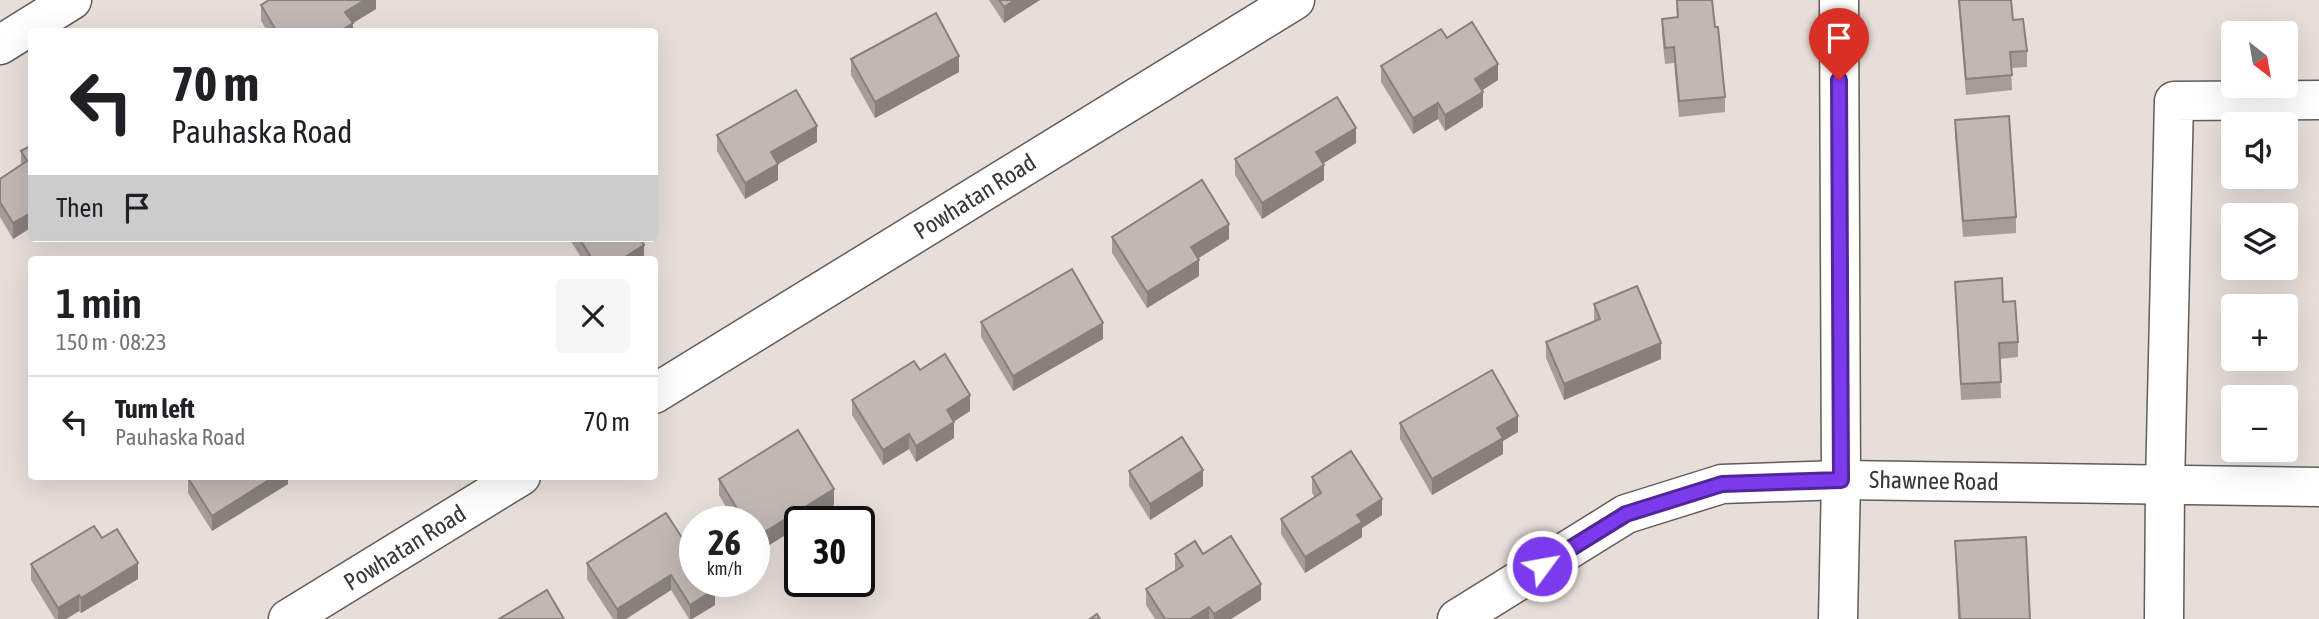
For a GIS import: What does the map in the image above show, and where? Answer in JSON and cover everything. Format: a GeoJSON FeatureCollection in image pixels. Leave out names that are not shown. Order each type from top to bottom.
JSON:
{"type":"FeatureCollection","features":[{"type":"Feature","properties":{"kind":"street"},"geometry":{"type":"LineString","coordinates":[[0,45],[72,0]]}},
{"type":"Feature","properties":{"kind":"street","name":"Powhatan Road"},"geometry":{"type":"LineString","coordinates":[[658,392],[1295,0]]}},
{"type":"Feature","properties":{"kind":"street"},"geometry":{"type":"LineString","coordinates":[[1838,619],[1841,480],[1839,0]]}},
{"type":"Feature","properties":{"kind":"street"},"geometry":{"type":"LineString","coordinates":[[2164,619],[2174,101],[2319,100]]}},
{"type":"Feature","properties":{"kind":"street","name":"Powhatan Road"},"geometry":{"type":"LineString","coordinates":[[288,619],[514,480]]}},
{"type":"Feature","properties":{"kind":"street","name":"Shawnee Road"},"geometry":{"type":"LineString","coordinates":[[1457,619],[1626,514],[1722,484],[1841,480],[2319,487]]}},
{"type":"Feature","properties":{"kind":"building"},"geometry":{"type":"Polygon","coordinates":[[[269,0],[365,0],[345,12],[353,23],[345,28],[275,28],[261,5],[269,0]]]}},
{"type":"Feature","properties":{"kind":"building"},"geometry":{"type":"Polygon","coordinates":[[[999,0],[1015,0],[1004,7],[999,0]]]}},
{"type":"Feature","properties":{"kind":"building"},"geometry":{"type":"Polygon","coordinates":[[[1677,0],[1712,0],[1715,27],[1718,27],[1725,97],[1679,101],[1674,47],[1665,48],[1662,19],[1678,17],[1677,0]]]}},
{"type":"Feature","properties":{"kind":"building"},"geometry":{"type":"Polygon","coordinates":[[[1959,0],[2011,0],[2013,20],[2023,19],[2027,51],[2010,52],[2012,75],[1966,79],[1959,0]]]}},
{"type":"Feature","properties":{"kind":"building"},"geometry":{"type":"Polygon","coordinates":[[[936,13],[959,56],[875,102],[851,59],[936,13]]]}},
{"type":"Feature","properties":{"kind":"building"},"geometry":{"type":"Polygon","coordinates":[[[1472,22],[1498,64],[1475,79],[1483,92],[1445,115],[1438,103],[1413,118],[1381,66],[1441,29],[1447,38],[1472,22]]]}},
{"type":"Feature","properties":{"kind":"building"},"geometry":{"type":"Polygon","coordinates":[[[796,90],[817,126],[771,152],[778,164],[745,183],[717,135],[796,90]]]}},
{"type":"Feature","properties":{"kind":"building"},"geometry":{"type":"Polygon","coordinates":[[[1337,97],[1356,128],[1316,152],[1324,165],[1262,203],[1235,159],[1337,97]]]}},
{"type":"Feature","properties":{"kind":"building"},"geometry":{"type":"Polygon","coordinates":[[[2009,116],[2016,217],[1963,221],[1955,120],[2009,116]]]}},
{"type":"Feature","properties":{"kind":"building"},"geometry":{"type":"Polygon","coordinates":[[[28,147],[28,214],[13,223],[0,202],[0,179],[27,161],[21,151],[28,147]]]}},
{"type":"Feature","properties":{"kind":"building"},"geometry":{"type":"Polygon","coordinates":[[[1202,180],[1229,224],[1191,247],[1199,260],[1147,292],[1112,237],[1202,180]]]}},
{"type":"Feature","properties":{"kind":"building"},"geometry":{"type":"Polygon","coordinates":[[[581,242],[642,242],[644,245],[627,256],[590,256],[581,242]]]}},
{"type":"Feature","properties":{"kind":"building"},"geometry":{"type":"Polygon","coordinates":[[[1072,269],[1103,323],[1013,376],[981,322],[1072,269]]]}},
{"type":"Feature","properties":{"kind":"building"},"geometry":{"type":"Polygon","coordinates":[[[2002,278],[2003,302],[2015,301],[2018,342],[1999,343],[2001,382],[1961,384],[1955,282],[2002,278]]]}},
{"type":"Feature","properties":{"kind":"building"},"geometry":{"type":"Polygon","coordinates":[[[1637,286],[1661,343],[1564,384],[1546,342],[1600,319],[1594,304],[1637,286]]]}},
{"type":"Feature","properties":{"kind":"building"},"geometry":{"type":"Polygon","coordinates":[[[945,354],[970,395],[947,410],[954,422],[916,446],[909,434],[883,450],[852,400],[914,361],[920,370],[945,354]]]}},
{"type":"Feature","properties":{"kind":"building"},"geometry":{"type":"Polygon","coordinates":[[[1492,370],[1518,416],[1497,428],[1503,438],[1432,479],[1400,423],[1492,370]]]}},
{"type":"Feature","properties":{"kind":"building"},"geometry":{"type":"Polygon","coordinates":[[[798,430],[834,489],[807,506],[784,506],[784,520],[770,529],[770,506],[735,506],[719,479],[798,430]]]}},
{"type":"Feature","properties":{"kind":"building"},"geometry":{"type":"Polygon","coordinates":[[[1182,437],[1203,470],[1150,504],[1129,471],[1182,437]]]}},
{"type":"Feature","properties":{"kind":"building"},"geometry":{"type":"Polygon","coordinates":[[[1351,451],[1382,499],[1357,515],[1362,522],[1305,557],[1281,519],[1321,493],[1312,477],[1351,451]]]}},
{"type":"Feature","properties":{"kind":"building"},"geometry":{"type":"Polygon","coordinates":[[[189,480],[269,480],[212,516],[189,480]]]}},
{"type":"Feature","properties":{"kind":"building"},"geometry":{"type":"Polygon","coordinates":[[[666,513],[679,533],[679,588],[671,575],[617,609],[587,563],[666,513]]]}},
{"type":"Feature","properties":{"kind":"building"},"geometry":{"type":"Polygon","coordinates":[[[94,526],[102,538],[117,529],[138,563],[81,598],[79,595],[58,608],[31,564],[94,526]]]}},
{"type":"Feature","properties":{"kind":"building"},"geometry":{"type":"Polygon","coordinates":[[[1231,536],[1261,584],[1214,614],[1209,607],[1190,619],[1165,619],[1146,589],[1183,566],[1175,554],[1195,541],[1203,554],[1231,536]]]}},
{"type":"Feature","properties":{"kind":"building"},"geometry":{"type":"Polygon","coordinates":[[[2026,537],[2030,619],[1960,619],[1955,541],[2026,537]]]}},
{"type":"Feature","properties":{"kind":"building"},"geometry":{"type":"Polygon","coordinates":[[[547,590],[564,619],[499,619],[547,590]]]}},
{"type":"Feature","properties":{"kind":"building"},"geometry":{"type":"Polygon","coordinates":[[[685,597],[702,597],[690,605],[685,597]]]}},
{"type":"Feature","properties":{"kind":"route"},"geometry":{"type":"LineString","coordinates":[[1542,566],[1626,514],[1722,484],[1841,480],[1839,80]]}}]}
